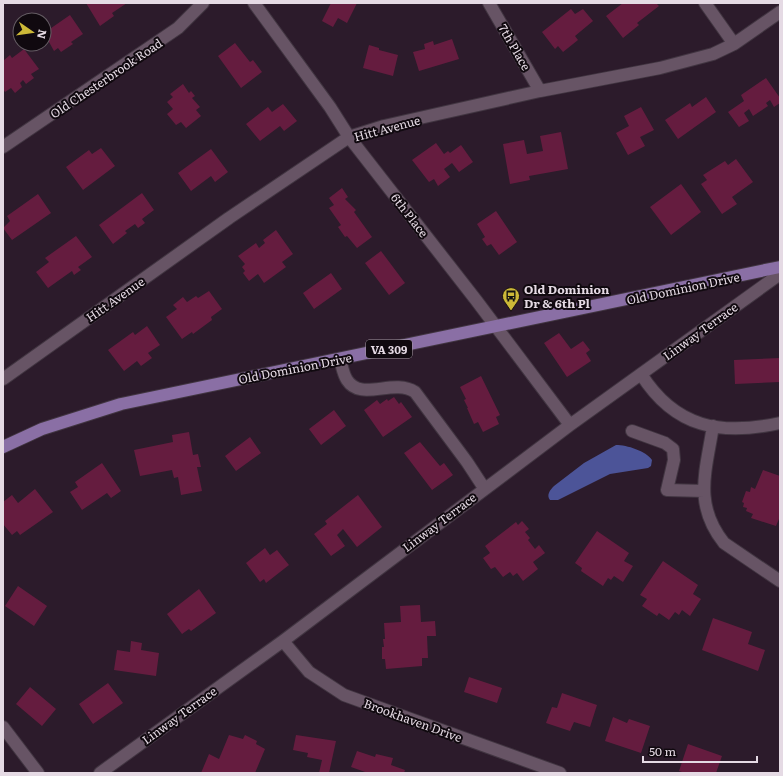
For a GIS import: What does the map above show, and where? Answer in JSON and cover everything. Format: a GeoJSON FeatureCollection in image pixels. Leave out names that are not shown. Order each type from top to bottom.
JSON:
{"type":"FeatureCollection","features":[{"type":"Feature","properties":{"kind":"main road","name":"Old Dominion Drive"},"geometry":{"type":"LineString","coordinates":[[3,447],[42,429],[121,404],[780,267]]}},
{"type":"Feature","properties":{"kind":"street","name":"Old Chesterbrook Road"},"geometry":{"type":"LineString","coordinates":[[3,147],[178,28],[204,3]]}},
{"type":"Feature","properties":{"kind":"street","name":"6th Place"},"geometry":{"type":"LineString","coordinates":[[254,3],[330,108],[349,138],[570,425]]}},
{"type":"Feature","properties":{"kind":"street","name":"7th Place"},"geometry":{"type":"LineString","coordinates":[[489,3],[540,91]]}},
{"type":"Feature","properties":{"kind":"street"},"geometry":{"type":"LineString","coordinates":[[705,3],[734,44]]}},
{"type":"Feature","properties":{"kind":"street","name":"Hitt Avenue"},"geometry":{"type":"LineString","coordinates":[[3,379],[229,218],[349,138],[384,126],[540,91],[660,68],[713,54],[734,44],[780,12]]}},
{"type":"Feature","properties":{"kind":"street","name":"Linway Terrace"},"geometry":{"type":"LineString","coordinates":[[100,773],[283,641],[484,488],[780,274]]}},
{"type":"Feature","properties":{"kind":"street"},"geometry":{"type":"LineString","coordinates":[[340,359],[348,381],[355,388],[364,390],[400,386],[408,387],[415,392],[467,462],[484,488]]}},
{"type":"Feature","properties":{"kind":"street"},"geometry":{"type":"LineString","coordinates":[[642,374],[652,392],[668,407],[684,417],[713,426],[742,429],[780,423]]}},
{"type":"Feature","properties":{"kind":"street"},"geometry":{"type":"LineString","coordinates":[[713,426],[704,491],[707,515],[724,543],[780,581]]}},
{"type":"Feature","properties":{"kind":"street"},"geometry":{"type":"LineString","coordinates":[[632,431],[665,443],[673,449],[674,460],[667,490],[704,491]]}},
{"type":"Feature","properties":{"kind":"street","name":"Brookhaven Drive"},"geometry":{"type":"LineString","coordinates":[[283,641],[309,672],[344,695],[560,773]]}},
{"type":"Feature","properties":{"kind":"street"},"geometry":{"type":"LineString","coordinates":[[3,727],[38,773]]}},
{"type":"Feature","properties":{"kind":"water"},"geometry":{"type":"Polygon","coordinates":[[[616,445],[631,447],[641,451],[652,460],[651,466],[648,468],[610,474],[558,500],[550,500],[548,494],[554,486],[584,463],[616,445]]]}},
{"type":"Feature","properties":{"kind":"building"},"geometry":{"type":"Polygon","coordinates":[[[86,3],[127,3],[112,13],[114,16],[100,26],[86,3]]]}},
{"type":"Feature","properties":{"kind":"building"},"geometry":{"type":"Polygon","coordinates":[[[331,3],[357,3],[347,23],[338,18],[333,27],[322,21],[331,3]]]}},
{"type":"Feature","properties":{"kind":"building"},"geometry":{"type":"Polygon","coordinates":[[[623,3],[656,3],[659,6],[637,23],[639,25],[623,38],[606,16],[623,3]]]}},
{"type":"Feature","properties":{"kind":"building"},"geometry":{"type":"Polygon","coordinates":[[[571,9],[575,14],[583,9],[593,21],[575,36],[578,40],[563,52],[558,46],[555,49],[542,32],[571,9]]]}},
{"type":"Feature","properties":{"kind":"building"},"geometry":{"type":"Polygon","coordinates":[[[70,15],[83,34],[71,42],[73,44],[61,52],[58,48],[54,51],[52,47],[52,27],[70,15]]]}},
{"type":"Feature","properties":{"kind":"building"},"geometry":{"type":"Polygon","coordinates":[[[452,39],[459,59],[419,71],[413,52],[425,49],[424,44],[433,41],[434,45],[452,39]]]}},
{"type":"Feature","properties":{"kind":"building"},"geometry":{"type":"Polygon","coordinates":[[[235,43],[250,62],[253,60],[262,72],[241,88],[218,56],[235,43]]]}},
{"type":"Feature","properties":{"kind":"building"},"geometry":{"type":"Polygon","coordinates":[[[369,45],[379,48],[379,50],[398,55],[393,76],[363,68],[369,45]]]}},
{"type":"Feature","properties":{"kind":"building"},"geometry":{"type":"Polygon","coordinates":[[[20,52],[26,52],[39,69],[31,74],[34,78],[26,84],[23,80],[20,83],[22,87],[15,93],[11,88],[5,92],[3,89],[3,61],[10,55],[12,58],[20,52]]]}},
{"type":"Feature","properties":{"kind":"building"},"geometry":{"type":"Polygon","coordinates":[[[766,78],[780,98],[780,103],[774,107],[770,100],[766,103],[768,106],[753,116],[749,109],[744,113],[749,121],[739,127],[728,112],[744,101],[741,95],[766,78]]]}},
{"type":"Feature","properties":{"kind":"building"},"geometry":{"type":"Polygon","coordinates":[[[183,84],[189,93],[191,91],[195,96],[192,98],[200,107],[196,110],[201,116],[186,128],[181,122],[176,125],[167,114],[173,109],[167,102],[173,97],[170,94],[183,84]]]}},
{"type":"Feature","properties":{"kind":"building"},"geometry":{"type":"Polygon","coordinates":[[[706,97],[716,112],[678,139],[665,120],[690,103],[692,107],[706,97]]]}},
{"type":"Feature","properties":{"kind":"building"},"geometry":{"type":"Polygon","coordinates":[[[283,104],[297,121],[284,131],[280,126],[260,141],[246,124],[268,107],[272,112],[283,104]]]}},
{"type":"Feature","properties":{"kind":"building"},"geometry":{"type":"Polygon","coordinates":[[[641,107],[654,130],[640,137],[645,146],[628,155],[616,133],[629,126],[624,116],[641,107]]]}},
{"type":"Feature","properties":{"kind":"building"},"geometry":{"type":"Polygon","coordinates":[[[561,132],[568,169],[529,176],[530,180],[510,184],[503,144],[524,140],[527,154],[543,151],[540,136],[561,132]]]}},
{"type":"Feature","properties":{"kind":"building"},"geometry":{"type":"Polygon","coordinates":[[[436,143],[444,154],[448,151],[450,153],[461,145],[473,162],[459,172],[452,163],[444,169],[450,177],[438,186],[434,179],[429,182],[412,160],[436,143]]]}},
{"type":"Feature","properties":{"kind":"building"},"geometry":{"type":"Polygon","coordinates":[[[101,148],[115,166],[83,190],[66,167],[89,150],[92,154],[101,148]]]}},
{"type":"Feature","properties":{"kind":"building"},"geometry":{"type":"Polygon","coordinates":[[[211,149],[228,172],[215,182],[211,176],[191,191],[178,173],[211,149]]]}},
{"type":"Feature","properties":{"kind":"building"},"geometry":{"type":"Polygon","coordinates":[[[736,159],[753,182],[732,197],[737,204],[722,214],[701,184],[707,180],[703,175],[725,161],[728,165],[736,159]]]}},
{"type":"Feature","properties":{"kind":"building"},"geometry":{"type":"Polygon","coordinates":[[[681,184],[701,212],[671,235],[650,207],[681,184]]]}},
{"type":"Feature","properties":{"kind":"building"},"geometry":{"type":"Polygon","coordinates":[[[342,188],[348,197],[345,199],[356,210],[354,212],[372,237],[357,248],[347,236],[345,237],[338,227],[341,225],[329,208],[334,205],[329,198],[342,188]]]}},
{"type":"Feature","properties":{"kind":"building"},"geometry":{"type":"Polygon","coordinates":[[[142,193],[154,210],[142,219],[145,223],[138,228],[135,224],[125,231],[127,233],[113,244],[99,225],[142,193]]]}},
{"type":"Feature","properties":{"kind":"building"},"geometry":{"type":"Polygon","coordinates":[[[38,194],[51,213],[12,240],[3,228],[10,221],[7,216],[38,194]]]}},
{"type":"Feature","properties":{"kind":"building"},"geometry":{"type":"Polygon","coordinates":[[[496,211],[517,242],[499,255],[491,244],[487,246],[482,239],[485,237],[477,224],[496,211]]]}},
{"type":"Feature","properties":{"kind":"building"},"geometry":{"type":"Polygon","coordinates":[[[276,230],[293,254],[282,262],[286,267],[264,283],[258,274],[249,281],[243,273],[245,271],[242,267],[245,264],[238,256],[256,243],[259,248],[265,243],[263,240],[276,230]]]}},
{"type":"Feature","properties":{"kind":"building"},"geometry":{"type":"Polygon","coordinates":[[[76,236],[92,257],[78,267],[81,270],[74,275],[72,271],[48,288],[36,272],[49,262],[45,258],[76,236]]]}},
{"type":"Feature","properties":{"kind":"building"},"geometry":{"type":"Polygon","coordinates":[[[381,251],[405,283],[389,295],[365,263],[381,251]]]}},
{"type":"Feature","properties":{"kind":"building"},"geometry":{"type":"Polygon","coordinates":[[[331,273],[342,289],[314,309],[303,293],[331,273]]]}},
{"type":"Feature","properties":{"kind":"building"},"geometry":{"type":"Polygon","coordinates":[[[209,291],[222,309],[211,317],[212,320],[193,334],[192,332],[182,339],[166,317],[177,309],[173,305],[183,297],[187,302],[196,296],[198,298],[209,291]]]}},
{"type":"Feature","properties":{"kind":"building"},"geometry":{"type":"Polygon","coordinates":[[[147,326],[160,345],[148,353],[152,358],[141,366],[137,361],[124,371],[108,350],[133,332],[135,335],[147,326]]]}},
{"type":"Feature","properties":{"kind":"building"},"geometry":{"type":"Polygon","coordinates":[[[559,333],[571,349],[583,341],[590,350],[586,353],[591,361],[567,377],[544,343],[559,333]]]}},
{"type":"Feature","properties":{"kind":"building"},"geometry":{"type":"Polygon","coordinates":[[[780,358],[780,382],[735,384],[734,360],[780,358]]]}},
{"type":"Feature","properties":{"kind":"building"},"geometry":{"type":"Polygon","coordinates":[[[481,376],[500,415],[496,417],[499,424],[483,432],[478,422],[474,424],[464,400],[466,399],[460,387],[481,376]]]}},
{"type":"Feature","properties":{"kind":"building"},"geometry":{"type":"Polygon","coordinates":[[[394,397],[399,404],[401,402],[412,417],[383,437],[364,410],[377,400],[380,404],[387,399],[388,401],[394,397]]]}},
{"type":"Feature","properties":{"kind":"building"},"geometry":{"type":"Polygon","coordinates":[[[334,410],[346,426],[321,445],[309,429],[334,410]]]}},
{"type":"Feature","properties":{"kind":"building"},"geometry":{"type":"Polygon","coordinates":[[[189,432],[193,455],[198,454],[201,467],[197,467],[202,491],[181,495],[178,477],[174,478],[172,470],[140,476],[134,450],[173,442],[172,435],[189,432]]]}},
{"type":"Feature","properties":{"kind":"building"},"geometry":{"type":"Polygon","coordinates":[[[250,437],[261,453],[236,471],[225,456],[250,437]]]}},
{"type":"Feature","properties":{"kind":"building"},"geometry":{"type":"Polygon","coordinates":[[[420,442],[440,466],[444,463],[453,475],[432,490],[404,453],[420,442]]]}},
{"type":"Feature","properties":{"kind":"building"},"geometry":{"type":"Polygon","coordinates":[[[102,463],[121,491],[111,498],[107,493],[82,510],[70,492],[78,487],[75,482],[102,463]]]}},
{"type":"Feature","properties":{"kind":"building"},"geometry":{"type":"Polygon","coordinates":[[[763,470],[780,476],[780,519],[776,526],[751,518],[753,514],[746,511],[747,508],[743,507],[744,503],[742,502],[746,491],[750,492],[751,487],[755,489],[763,470]]]}},
{"type":"Feature","properties":{"kind":"building"},"geometry":{"type":"Polygon","coordinates":[[[35,489],[53,512],[20,535],[17,531],[12,535],[3,524],[3,502],[12,495],[18,503],[35,489]]]}},
{"type":"Feature","properties":{"kind":"building"},"geometry":{"type":"Polygon","coordinates":[[[358,495],[382,527],[357,547],[343,529],[337,535],[345,546],[331,556],[314,534],[327,524],[325,521],[358,495]]]}},
{"type":"Feature","properties":{"kind":"building"},"geometry":{"type":"Polygon","coordinates":[[[522,521],[529,529],[525,532],[530,538],[528,540],[535,549],[539,545],[545,553],[533,562],[538,569],[523,581],[517,573],[513,576],[510,572],[503,577],[495,567],[491,569],[483,558],[490,553],[485,546],[516,522],[518,525],[522,521]]]}},
{"type":"Feature","properties":{"kind":"building"},"geometry":{"type":"Polygon","coordinates":[[[597,531],[629,553],[624,561],[633,566],[623,582],[614,576],[611,580],[608,578],[603,586],[581,571],[582,568],[575,563],[597,531]]]}},
{"type":"Feature","properties":{"kind":"building"},"geometry":{"type":"Polygon","coordinates":[[[265,548],[270,555],[277,550],[289,565],[266,583],[264,579],[260,582],[246,563],[265,548]]]}},
{"type":"Feature","properties":{"kind":"building"},"geometry":{"type":"Polygon","coordinates":[[[663,561],[698,585],[693,594],[701,599],[690,616],[682,610],[679,615],[675,612],[669,620],[659,613],[657,616],[642,606],[647,599],[640,595],[663,561]]]}},
{"type":"Feature","properties":{"kind":"building"},"geometry":{"type":"Polygon","coordinates":[[[18,586],[47,606],[34,626],[5,606],[18,586]]]}},
{"type":"Feature","properties":{"kind":"building"},"geometry":{"type":"Polygon","coordinates":[[[199,589],[216,613],[191,631],[189,629],[182,634],[167,614],[199,589]]]}},
{"type":"Feature","properties":{"kind":"building"},"geometry":{"type":"Polygon","coordinates":[[[420,605],[421,622],[435,621],[436,636],[427,636],[428,658],[422,658],[422,666],[386,669],[385,659],[382,659],[382,647],[384,647],[383,639],[385,639],[384,623],[401,622],[400,606],[420,605]]]}},
{"type":"Feature","properties":{"kind":"building"},"geometry":{"type":"Polygon","coordinates":[[[713,618],[752,632],[748,644],[765,650],[758,671],[702,650],[713,618]]]}},
{"type":"Feature","properties":{"kind":"building"},"geometry":{"type":"Polygon","coordinates":[[[131,641],[142,643],[141,650],[159,653],[156,676],[114,670],[117,650],[130,652],[131,641]]]}},
{"type":"Feature","properties":{"kind":"building"},"geometry":{"type":"Polygon","coordinates":[[[469,677],[502,688],[497,703],[464,692],[469,677]]]}},
{"type":"Feature","properties":{"kind":"building"},"geometry":{"type":"Polygon","coordinates":[[[108,683],[123,703],[93,724],[79,704],[108,683]]]}},
{"type":"Feature","properties":{"kind":"building"},"geometry":{"type":"Polygon","coordinates":[[[30,687],[56,709],[42,726],[16,704],[30,687]]]}},
{"type":"Feature","properties":{"kind":"building"},"geometry":{"type":"Polygon","coordinates":[[[562,693],[597,705],[590,727],[574,722],[570,731],[546,723],[552,707],[557,708],[562,693]]]}},
{"type":"Feature","properties":{"kind":"building"},"geometry":{"type":"Polygon","coordinates":[[[613,717],[627,723],[629,719],[650,726],[641,753],[605,741],[613,717]]]}},
{"type":"Feature","properties":{"kind":"building"},"geometry":{"type":"Polygon","coordinates":[[[229,735],[243,739],[245,735],[257,741],[256,744],[265,749],[255,773],[201,773],[209,754],[219,759],[229,735]]]}},
{"type":"Feature","properties":{"kind":"building"},"geometry":{"type":"Polygon","coordinates":[[[296,735],[336,741],[329,773],[319,773],[322,760],[307,757],[308,753],[293,750],[296,735]]]}},
{"type":"Feature","properties":{"kind":"building"},"geometry":{"type":"Polygon","coordinates":[[[688,744],[722,756],[716,773],[685,773],[679,771],[688,744]]]}},
{"type":"Feature","properties":{"kind":"building"},"geometry":{"type":"Polygon","coordinates":[[[357,751],[375,757],[376,754],[393,758],[391,765],[405,770],[404,773],[368,773],[351,767],[357,751]]]}},
{"type":"Feature","properties":{"kind":"place","name":"Old Dominion Dr & 6th Pl"},"geometry":{"type":"Point","coordinates":[511,311]}}]}
